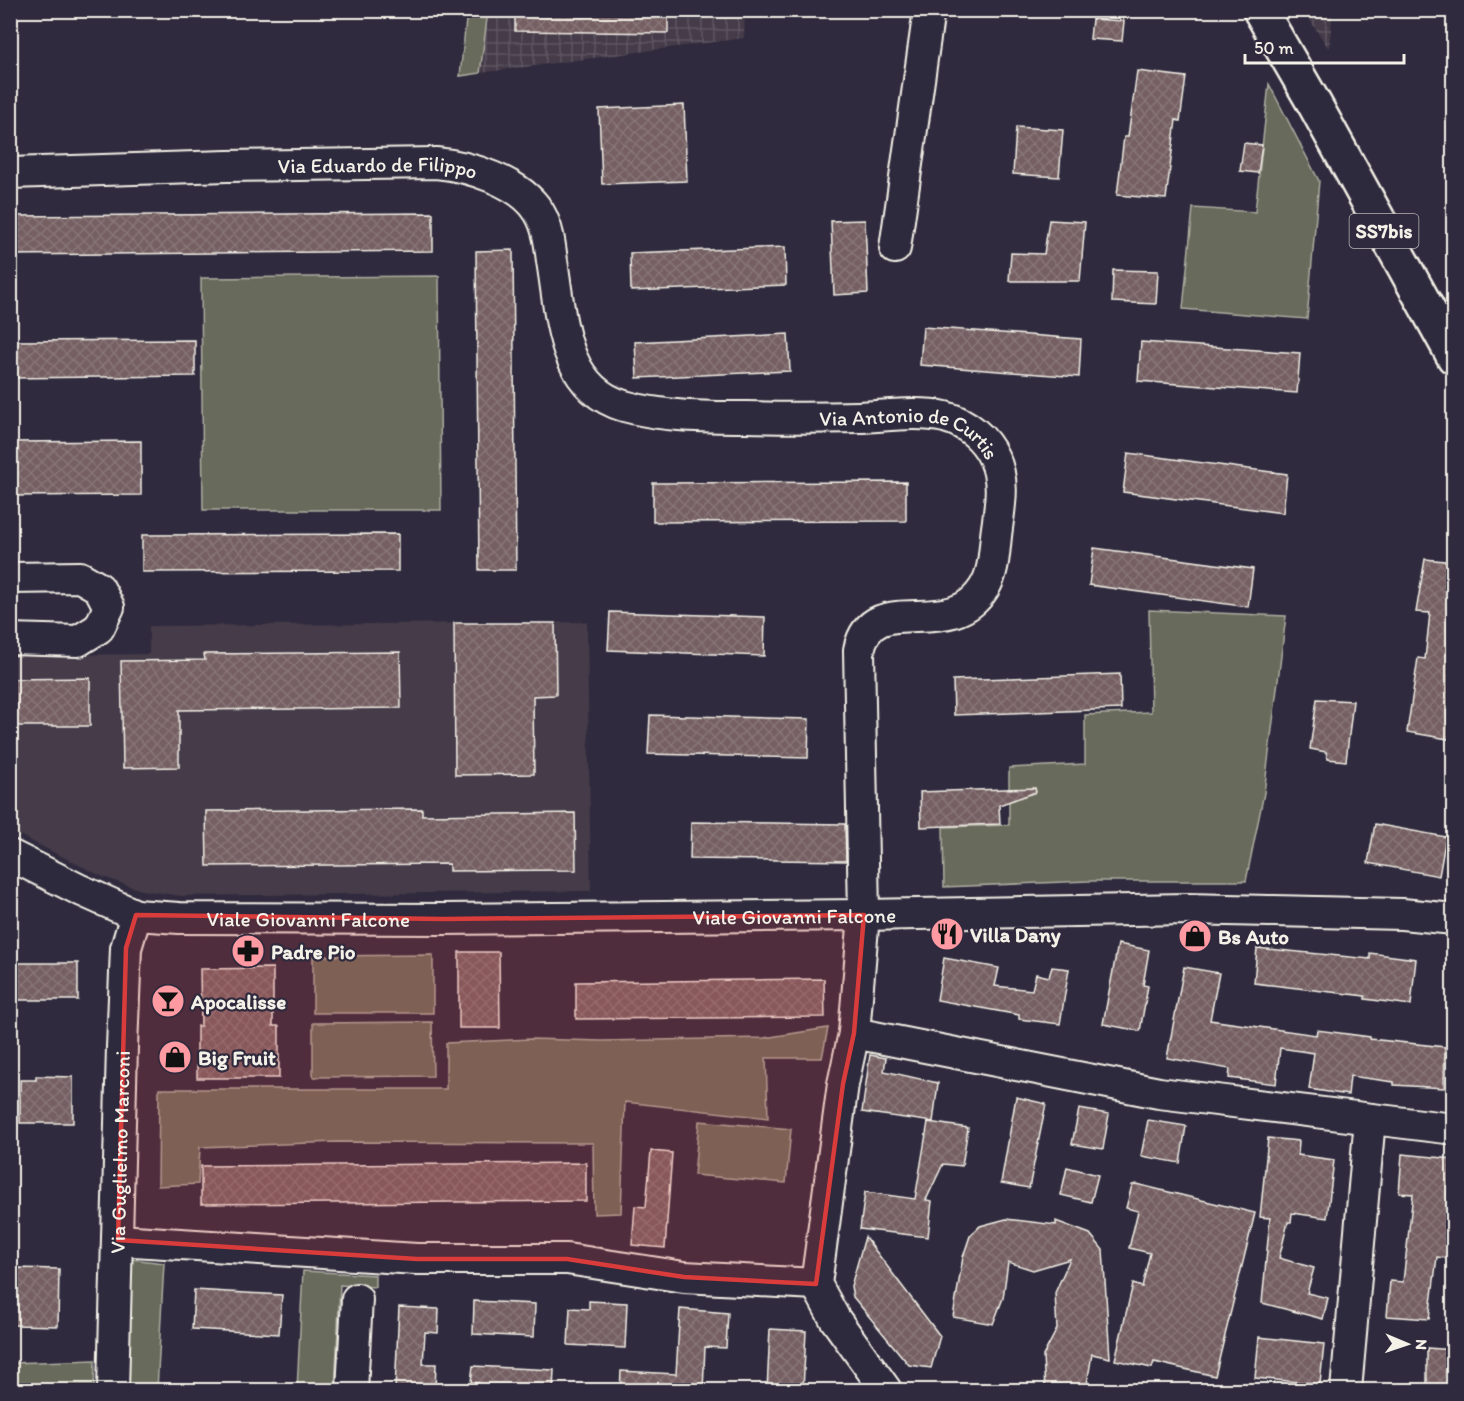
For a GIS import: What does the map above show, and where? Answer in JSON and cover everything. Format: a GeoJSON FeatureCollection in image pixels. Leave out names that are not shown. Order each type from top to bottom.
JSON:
{"type":"FeatureCollection","features":[{"type":"Feature","properties":{"kind":"main road","name":"SS7bis"},"geometry":{"type":"LineString","coordinates":[[1260,10],[1454,357]]}},
{"type":"Feature","properties":{"kind":"main road"},"geometry":{"type":"LineString","coordinates":[[1279,10],[1315,105]]}},
{"type":"Feature","properties":{"kind":"street"},"geometry":{"type":"LineString","coordinates":[[895,248],[929,10]]}},
{"type":"Feature","properties":{"kind":"street","name":"Via Eduardo de Filippo"},"geometry":{"type":"LineString","coordinates":[[10,173],[227,166],[436,163],[481,173],[518,190],[539,211],[549,240],[565,343],[583,380],[594,391]]}},
{"type":"Feature","properties":{"kind":"street","name":"Via Antonio de Curtis"},"geometry":{"type":"LineString","coordinates":[[594,391],[607,399],[638,410],[709,417],[816,418],[933,415],[961,423],[975,431],[994,458],[1000,476],[1001,496],[991,570],[984,588],[974,600],[960,610],[945,616],[890,617],[878,621],[867,628],[861,638],[859,650],[864,915],[854,1033],[843,1084],[816,1284]]}},
{"type":"Feature","properties":{"kind":"street"},"geometry":{"type":"LineString","coordinates":[[10,578],[80,577],[99,588],[109,607],[99,628],[78,640],[10,639]]}},
{"type":"Feature","properties":{"kind":"street"},"geometry":{"type":"LineString","coordinates":[[10,855],[136,915]]}},
{"type":"Feature","properties":{"kind":"street","name":"Viale Giovanni Falcone"},"geometry":{"type":"LineString","coordinates":[[136,915],[179,918],[437,919],[1187,909],[1402,914],[1454,919]]}},
{"type":"Feature","properties":{"kind":"street","name":"Via Guglielmo Marconi"},"geometry":{"type":"LineString","coordinates":[[113,1390],[126,948],[136,915]]}},
{"type":"Feature","properties":{"kind":"street"},"geometry":{"type":"LineString","coordinates":[[854,1033],[1159,1093],[1454,1129]]}},
{"type":"Feature","properties":{"kind":"street"},"geometry":{"type":"LineString","coordinates":[[1346,1390],[1370,1119]]}},
{"type":"Feature","properties":{"kind":"street"},"geometry":{"type":"LineString","coordinates":[[118,1240],[417,1259],[567,1259],[684,1277],[816,1284],[868,1378],[886,1390]]}},
{"type":"Feature","properties":{"kind":"street"},"geometry":{"type":"LineString","coordinates":[[352,1390],[357,1299]]}},
{"type":"Feature","properties":{"kind":"highlighted area"},"geometry":{"type":"Polygon","coordinates":[[[136,915],[444,919],[864,915],[854,1033],[843,1084],[816,1284],[684,1277],[567,1259],[417,1259],[118,1240],[126,948],[136,915]]]}},
{"type":"Feature","properties":{"kind":"shaded area"},"geometry":{"type":"Polygon","coordinates":[[[488,11],[745,11],[744,38],[480,73],[488,11]]]}},
{"type":"Feature","properties":{"kind":"shaded area"},"geometry":{"type":"Polygon","coordinates":[[[1306,11],[1333,11],[1329,49],[1309,19],[1306,11]]]}},
{"type":"Feature","properties":{"kind":"shaded area"},"geometry":{"type":"Polygon","coordinates":[[[587,622],[591,891],[181,896],[141,890],[103,877],[11,831],[10,655],[149,654],[149,626],[587,622]]]}},
{"type":"Feature","properties":{"kind":"green space"},"geometry":{"type":"Polygon","coordinates":[[[467,11],[488,11],[480,73],[460,76],[467,11]]]}},
{"type":"Feature","properties":{"kind":"green space"},"geometry":{"type":"Polygon","coordinates":[[[1269,84],[1319,181],[1307,319],[1183,309],[1193,208],[1255,212],[1269,84]]]}},
{"type":"Feature","properties":{"kind":"green space"},"geometry":{"type":"Polygon","coordinates":[[[439,276],[441,510],[203,510],[201,278],[439,276]]]}},
{"type":"Feature","properties":{"kind":"green space"},"geometry":{"type":"Polygon","coordinates":[[[1149,610],[1286,616],[1264,793],[1246,881],[1088,881],[944,887],[943,827],[1009,825],[1009,768],[1085,764],[1085,715],[1151,712],[1149,610]]]}},
{"type":"Feature","properties":{"kind":"green space"},"geometry":{"type":"Polygon","coordinates":[[[433,955],[433,1013],[313,1013],[313,956],[433,955]]]}},
{"type":"Feature","properties":{"kind":"green space"},"geometry":{"type":"Polygon","coordinates":[[[432,1022],[433,1076],[313,1077],[313,1023],[432,1022]]]}},
{"type":"Feature","properties":{"kind":"green space"},"geometry":{"type":"Polygon","coordinates":[[[828,1028],[822,1058],[766,1058],[768,1118],[625,1102],[621,1213],[594,1214],[593,1143],[338,1142],[200,1147],[198,1184],[158,1186],[159,1089],[446,1089],[446,1043],[531,1039],[602,1041],[764,1038],[828,1028]]]}},
{"type":"Feature","properties":{"kind":"green space"},"geometry":{"type":"Polygon","coordinates":[[[699,1121],[791,1129],[786,1183],[694,1175],[699,1121]]]}},
{"type":"Feature","properties":{"kind":"green space"},"geometry":{"type":"Polygon","coordinates":[[[131,1259],[164,1263],[157,1390],[124,1390],[131,1259]]]}},
{"type":"Feature","properties":{"kind":"green space"},"geometry":{"type":"Polygon","coordinates":[[[303,1271],[375,1275],[375,1287],[340,1285],[335,1390],[297,1390],[303,1271]]]}},
{"type":"Feature","properties":{"kind":"green space"},"geometry":{"type":"Polygon","coordinates":[[[95,1360],[94,1390],[11,1390],[11,1363],[95,1360]]]}},
{"type":"Feature","properties":{"kind":"building"},"geometry":{"type":"Polygon","coordinates":[[[515,10],[668,10],[668,33],[515,31],[515,10]]]}},
{"type":"Feature","properties":{"kind":"building"},"geometry":{"type":"Polygon","coordinates":[[[1092,19],[1124,21],[1122,41],[1090,39],[1092,19]]]}},
{"type":"Feature","properties":{"kind":"building"},"geometry":{"type":"Polygon","coordinates":[[[1137,71],[1186,77],[1180,121],[1176,120],[1166,199],[1117,195],[1124,137],[1128,137],[1137,71]]]}},
{"type":"Feature","properties":{"kind":"building"},"geometry":{"type":"Polygon","coordinates":[[[684,105],[687,181],[602,184],[599,109],[684,105]]]}},
{"type":"Feature","properties":{"kind":"building"},"geometry":{"type":"Polygon","coordinates":[[[1016,127],[1063,130],[1059,177],[1013,174],[1016,127]]]}},
{"type":"Feature","properties":{"kind":"building"},"geometry":{"type":"Polygon","coordinates":[[[1244,143],[1262,145],[1258,173],[1240,171],[1244,143]]]}},
{"type":"Feature","properties":{"kind":"building"},"geometry":{"type":"Polygon","coordinates":[[[433,213],[433,251],[10,255],[10,216],[433,213]]]}},
{"type":"Feature","properties":{"kind":"building"},"geometry":{"type":"Polygon","coordinates":[[[865,220],[868,293],[834,295],[831,221],[865,220]]]}},
{"type":"Feature","properties":{"kind":"building"},"geometry":{"type":"Polygon","coordinates":[[[1049,220],[1085,222],[1080,281],[1009,281],[1011,253],[1044,254],[1049,220]]]}},
{"type":"Feature","properties":{"kind":"building"},"geometry":{"type":"Polygon","coordinates":[[[785,247],[786,285],[631,291],[630,253],[785,247]]]}},
{"type":"Feature","properties":{"kind":"building"},"geometry":{"type":"Polygon","coordinates":[[[513,250],[516,570],[479,570],[476,251],[513,250]]]}},
{"type":"Feature","properties":{"kind":"building"},"geometry":{"type":"Polygon","coordinates":[[[1113,270],[1158,271],[1156,304],[1112,302],[1113,270]]]}},
{"type":"Feature","properties":{"kind":"building"},"geometry":{"type":"Polygon","coordinates":[[[923,327],[1081,339],[1079,377],[920,365],[923,327]]]}},
{"type":"Feature","properties":{"kind":"building"},"geometry":{"type":"Polygon","coordinates":[[[788,334],[790,371],[637,378],[635,342],[788,334]]]}},
{"type":"Feature","properties":{"kind":"building"},"geometry":{"type":"Polygon","coordinates":[[[195,340],[195,376],[10,378],[10,341],[195,340]]]}},
{"type":"Feature","properties":{"kind":"building"},"geometry":{"type":"Polygon","coordinates":[[[1141,342],[1300,353],[1297,393],[1138,381],[1141,342]]]}},
{"type":"Feature","properties":{"kind":"building"},"geometry":{"type":"Polygon","coordinates":[[[141,441],[141,495],[10,496],[10,442],[141,441]]]}},
{"type":"Feature","properties":{"kind":"building"},"geometry":{"type":"Polygon","coordinates":[[[1128,453],[1287,474],[1283,513],[1123,492],[1128,453]]]}},
{"type":"Feature","properties":{"kind":"building"},"geometry":{"type":"Polygon","coordinates":[[[906,482],[906,521],[653,522],[653,483],[906,482]]]}},
{"type":"Feature","properties":{"kind":"building"},"geometry":{"type":"Polygon","coordinates":[[[398,534],[398,571],[142,572],[142,535],[398,534]]]}},
{"type":"Feature","properties":{"kind":"building"},"geometry":{"type":"Polygon","coordinates":[[[1094,548],[1253,569],[1248,607],[1089,585],[1094,548]]]}},
{"type":"Feature","properties":{"kind":"building"},"geometry":{"type":"Polygon","coordinates":[[[1425,559],[1454,562],[1450,647],[1454,647],[1454,740],[1407,732],[1418,658],[1425,659],[1430,613],[1416,612],[1425,559]]]}},
{"type":"Feature","properties":{"kind":"building"},"geometry":{"type":"Polygon","coordinates":[[[610,612],[765,617],[764,656],[608,650],[610,612]]]}},
{"type":"Feature","properties":{"kind":"building"},"geometry":{"type":"Polygon","coordinates":[[[454,623],[555,623],[556,695],[533,696],[534,774],[455,775],[454,623]]]}},
{"type":"Feature","properties":{"kind":"building"},"geometry":{"type":"Polygon","coordinates":[[[400,652],[401,708],[179,710],[179,767],[123,768],[121,661],[205,660],[204,654],[400,652]]]}},
{"type":"Feature","properties":{"kind":"building"},"geometry":{"type":"Polygon","coordinates":[[[1120,674],[1121,709],[954,715],[953,680],[1120,674]]]}},
{"type":"Feature","properties":{"kind":"building"},"geometry":{"type":"Polygon","coordinates":[[[90,678],[90,726],[11,726],[11,679],[90,678]]]}},
{"type":"Feature","properties":{"kind":"building"},"geometry":{"type":"Polygon","coordinates":[[[1317,699],[1353,701],[1346,761],[1328,759],[1326,752],[1310,749],[1317,699]]]}},
{"type":"Feature","properties":{"kind":"building"},"geometry":{"type":"Polygon","coordinates":[[[650,715],[809,719],[808,758],[648,754],[650,715]]]}},
{"type":"Feature","properties":{"kind":"building"},"geometry":{"type":"Polygon","coordinates":[[[1035,788],[1036,792],[999,805],[1000,824],[921,827],[920,792],[1035,788]]]}},
{"type":"Feature","properties":{"kind":"building"},"geometry":{"type":"Polygon","coordinates":[[[422,809],[422,815],[575,813],[576,870],[449,871],[449,864],[207,866],[206,811],[422,809]]]}},
{"type":"Feature","properties":{"kind":"building"},"geometry":{"type":"Polygon","coordinates":[[[691,822],[845,824],[846,861],[690,859],[691,822]]]}},
{"type":"Feature","properties":{"kind":"building"},"geometry":{"type":"Polygon","coordinates":[[[1375,824],[1446,837],[1439,876],[1368,863],[1375,824]]]}},
{"type":"Feature","properties":{"kind":"building"},"geometry":{"type":"Polygon","coordinates":[[[1118,944],[1149,950],[1143,985],[1148,986],[1140,1031],[1103,1024],[1118,944]]]}},
{"type":"Feature","properties":{"kind":"building"},"geometry":{"type":"Polygon","coordinates":[[[1257,948],[1370,959],[1370,953],[1416,959],[1411,1005],[1365,999],[1365,996],[1254,983],[1257,948]]]}},
{"type":"Feature","properties":{"kind":"building"},"geometry":{"type":"Polygon","coordinates":[[[459,952],[499,952],[500,1028],[459,1028],[459,952]]]}},
{"type":"Feature","properties":{"kind":"building"},"geometry":{"type":"Polygon","coordinates":[[[944,958],[999,968],[995,986],[1032,990],[1036,974],[1049,977],[1052,967],[1069,969],[1060,1024],[1019,1019],[1019,1015],[937,1000],[944,958]]]}},
{"type":"Feature","properties":{"kind":"building"},"geometry":{"type":"Polygon","coordinates":[[[10,963],[78,963],[78,1000],[10,1000],[10,963]]]}},
{"type":"Feature","properties":{"kind":"building"},"geometry":{"type":"Polygon","coordinates":[[[1184,967],[1219,973],[1210,1020],[1316,1035],[1317,1030],[1370,1037],[1370,1039],[1445,1047],[1444,1088],[1394,1085],[1394,1082],[1350,1076],[1348,1095],[1309,1089],[1314,1053],[1280,1048],[1276,1084],[1229,1078],[1230,1069],[1167,1058],[1184,967]]]}},
{"type":"Feature","properties":{"kind":"building"},"geometry":{"type":"Polygon","coordinates":[[[273,968],[273,1026],[279,1026],[279,1078],[197,1078],[197,1026],[201,1026],[200,969],[273,968]]]}},
{"type":"Feature","properties":{"kind":"building"},"geometry":{"type":"Polygon","coordinates":[[[824,979],[825,1017],[576,1019],[576,982],[824,979]]]}},
{"type":"Feature","properties":{"kind":"building"},"geometry":{"type":"Polygon","coordinates":[[[870,1055],[886,1058],[884,1071],[938,1083],[933,1122],[862,1112],[870,1055]]]}},
{"type":"Feature","properties":{"kind":"building"},"geometry":{"type":"Polygon","coordinates":[[[36,1076],[73,1077],[73,1123],[20,1123],[20,1080],[36,1080],[36,1076]]]}},
{"type":"Feature","properties":{"kind":"building"},"geometry":{"type":"Polygon","coordinates":[[[1016,1097],[1046,1104],[1029,1188],[1001,1183],[1016,1097]]]}},
{"type":"Feature","properties":{"kind":"building"},"geometry":{"type":"Polygon","coordinates":[[[1079,1109],[1109,1114],[1103,1149],[1072,1144],[1079,1109]]]}},
{"type":"Feature","properties":{"kind":"building"},"geometry":{"type":"Polygon","coordinates":[[[1148,1120],[1186,1126],[1180,1163],[1141,1156],[1148,1120]]]}},
{"type":"Feature","properties":{"kind":"building"},"geometry":{"type":"Polygon","coordinates":[[[928,1122],[968,1128],[962,1166],[943,1164],[926,1200],[932,1201],[928,1237],[860,1229],[865,1192],[915,1199],[928,1122]]]}},
{"type":"Feature","properties":{"kind":"building"},"geometry":{"type":"Polygon","coordinates":[[[1268,1138],[1299,1141],[1298,1155],[1334,1160],[1327,1218],[1292,1213],[1279,1258],[1314,1268],[1307,1293],[1328,1298],[1323,1319],[1262,1303],[1270,1218],[1260,1217],[1268,1138]]]}},
{"type":"Feature","properties":{"kind":"building"},"geometry":{"type":"Polygon","coordinates":[[[651,1151],[672,1153],[665,1248],[632,1245],[635,1206],[646,1207],[651,1151]]]}},
{"type":"Feature","properties":{"kind":"building"},"geometry":{"type":"Polygon","coordinates":[[[1402,1154],[1454,1159],[1454,1259],[1437,1257],[1429,1319],[1387,1316],[1390,1281],[1403,1282],[1413,1194],[1399,1193],[1402,1154]]]}},
{"type":"Feature","properties":{"kind":"building"},"geometry":{"type":"Polygon","coordinates":[[[586,1163],[586,1201],[201,1204],[201,1166],[586,1163]]]}},
{"type":"Feature","properties":{"kind":"building"},"geometry":{"type":"Polygon","coordinates":[[[1067,1167],[1098,1175],[1091,1202],[1061,1195],[1067,1167]]]}},
{"type":"Feature","properties":{"kind":"building"},"geometry":{"type":"Polygon","coordinates":[[[1136,1184],[1255,1213],[1215,1376],[1154,1362],[1152,1368],[1115,1360],[1133,1284],[1142,1287],[1150,1253],[1129,1248],[1138,1211],[1126,1208],[1132,1185],[1136,1184]]]}},
{"type":"Feature","properties":{"kind":"building"},"geometry":{"type":"Polygon","coordinates":[[[1006,1219],[1056,1225],[1056,1221],[1090,1234],[1103,1250],[1110,1358],[1092,1354],[1086,1390],[1045,1390],[1043,1356],[1057,1329],[1055,1293],[1070,1259],[1033,1270],[1008,1262],[1003,1298],[993,1324],[953,1317],[963,1257],[970,1236],[980,1226],[1006,1219]]]}},
{"type":"Feature","properties":{"kind":"building"},"geometry":{"type":"Polygon","coordinates":[[[865,1237],[940,1336],[931,1368],[909,1365],[853,1297],[851,1286],[865,1237]]]}},
{"type":"Feature","properties":{"kind":"building"},"geometry":{"type":"Polygon","coordinates":[[[14,1268],[59,1269],[58,1326],[13,1325],[14,1268]]]}},
{"type":"Feature","properties":{"kind":"building"},"geometry":{"type":"Polygon","coordinates":[[[194,1290],[282,1295],[279,1334],[192,1329],[194,1290]]]}},
{"type":"Feature","properties":{"kind":"building"},"geometry":{"type":"Polygon","coordinates":[[[474,1301],[535,1304],[534,1337],[473,1334],[474,1301]]]}},
{"type":"Feature","properties":{"kind":"building"},"geometry":{"type":"Polygon","coordinates":[[[589,1301],[627,1303],[625,1348],[568,1345],[570,1308],[589,1309],[589,1301]]]}},
{"type":"Feature","properties":{"kind":"building"},"geometry":{"type":"Polygon","coordinates":[[[399,1307],[439,1309],[438,1333],[425,1332],[423,1364],[436,1364],[435,1390],[395,1390],[399,1307]]]}},
{"type":"Feature","properties":{"kind":"building"},"geometry":{"type":"Polygon","coordinates":[[[680,1309],[728,1313],[726,1348],[705,1347],[703,1390],[620,1390],[621,1371],[676,1374],[680,1309]]]}},
{"type":"Feature","properties":{"kind":"building"},"geometry":{"type":"Polygon","coordinates":[[[770,1329],[806,1331],[803,1390],[767,1390],[770,1329]]]}},
{"type":"Feature","properties":{"kind":"building"},"geometry":{"type":"Polygon","coordinates":[[[1259,1337],[1324,1344],[1320,1384],[1255,1378],[1259,1337]]]}},
{"type":"Feature","properties":{"kind":"building"},"geometry":{"type":"Polygon","coordinates":[[[1427,1348],[1454,1350],[1454,1386],[1427,1384],[1427,1348]]]}},
{"type":"Feature","properties":{"kind":"building"},"geometry":{"type":"Polygon","coordinates":[[[473,1366],[554,1370],[553,1390],[479,1390],[479,1383],[471,1382],[473,1366]]]}},
{"type":"Feature","properties":{"kind":"place","name":"Villa Dany"},"geometry":{"type":"Point","coordinates":[947,934]}},
{"type":"Feature","properties":{"kind":"place","name":"Bs Auto"},"geometry":{"type":"Point","coordinates":[1195,936]}},
{"type":"Feature","properties":{"kind":"place","name":"Padre Pio"},"geometry":{"type":"Point","coordinates":[248,951]}},
{"type":"Feature","properties":{"kind":"place","name":"Apocalisse"},"geometry":{"type":"Point","coordinates":[168,1001]}},
{"type":"Feature","properties":{"kind":"place","name":"Big Fruit"},"geometry":{"type":"Point","coordinates":[175,1057]}}]}
